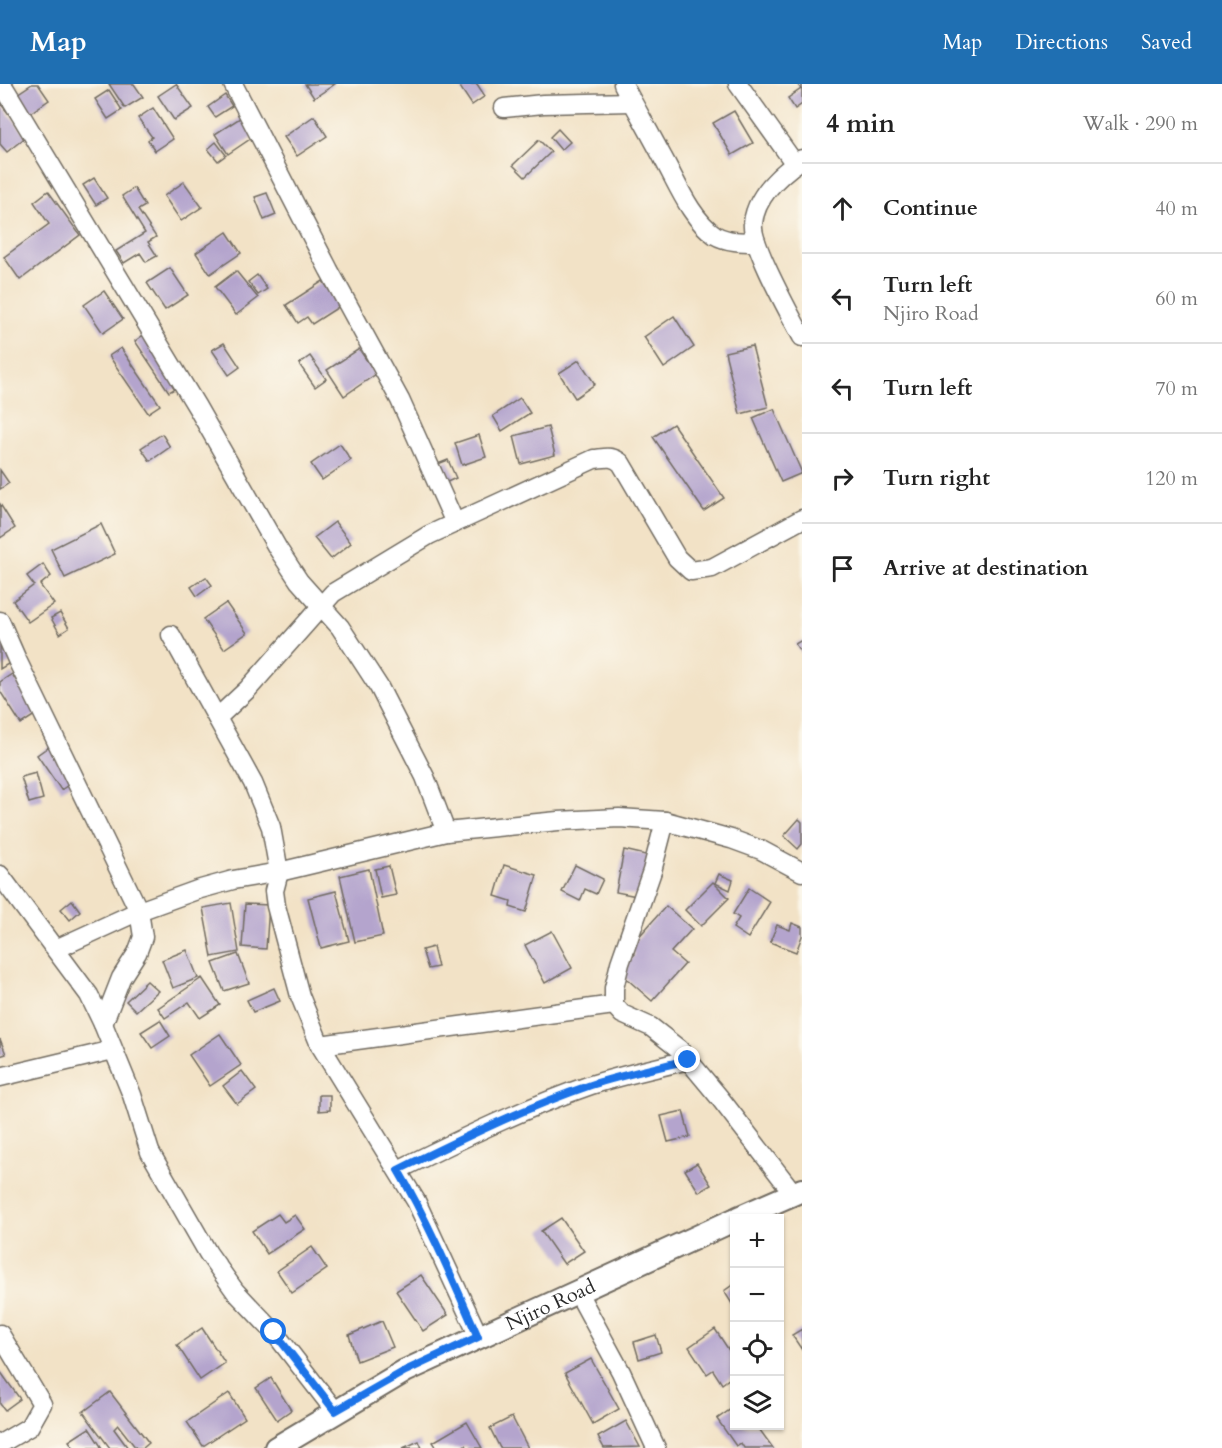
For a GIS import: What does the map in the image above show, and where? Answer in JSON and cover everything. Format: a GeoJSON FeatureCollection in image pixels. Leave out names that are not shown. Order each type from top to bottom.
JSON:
{"type":"FeatureCollection","features":[{"type":"Feature","properties":{"kind":"street"},"geometry":{"type":"LineString","coordinates":[[233,84],[400,400],[455,523]]}},
{"type":"Feature","properties":{"kind":"street"},"geometry":{"type":"LineString","coordinates":[[623,84],[680,189],[706,227],[717,236],[733,241],[756,242]]}},
{"type":"Feature","properties":{"kind":"street"},"geometry":{"type":"LineString","coordinates":[[738,84],[799,161],[772,183],[757,208],[752,225],[756,242],[783,302],[802,337]]}},
{"type":"Feature","properties":{"kind":"street"},"geometry":{"type":"LineString","coordinates":[[5,89],[197,407],[278,549],[299,580],[340,627],[379,687],[425,777],[446,832]]}},
{"type":"Feature","properties":{"kind":"street"},"geometry":{"type":"LineString","coordinates":[[504,108],[554,103],[632,102]]}},
{"type":"Feature","properties":{"kind":"street"},"geometry":{"type":"LineString","coordinates":[[217,718],[248,689],[333,592],[429,536],[594,459],[610,457],[621,463],[677,558],[691,571],[712,568],[802,519]]}},
{"type":"Feature","properties":{"kind":"street"},"geometry":{"type":"LineString","coordinates":[[0,621],[139,911],[143,937],[137,953],[121,978],[103,1024]]}},
{"type":"Feature","properties":{"kind":"street"},"geometry":{"type":"LineString","coordinates":[[171,635],[253,783],[271,827],[279,872],[274,891],[276,906],[300,996],[320,1045],[416,1201],[478,1337]]}},
{"type":"Feature","properties":{"kind":"street"},"geometry":{"type":"LineString","coordinates":[[56,949],[139,911],[233,880],[279,872],[446,832],[558,820],[620,818],[665,822],[731,839],[761,850],[802,872]]}},
{"type":"Feature","properties":{"kind":"street"},"geometry":{"type":"LineString","coordinates":[[665,822],[652,871],[620,963],[614,987],[614,1005],[622,1014],[660,1033],[688,1060],[798,1192]]}},
{"type":"Feature","properties":{"kind":"street"},"geometry":{"type":"LineString","coordinates":[[0,875],[89,995],[132,1095],[150,1152],[208,1253],[235,1291],[274,1332],[335,1411]]}},
{"type":"Feature","properties":{"kind":"street"},"geometry":{"type":"LineString","coordinates":[[320,1045],[614,1005]]}},
{"type":"Feature","properties":{"kind":"street"},"geometry":{"type":"LineString","coordinates":[[0,1077],[113,1050]]}},
{"type":"Feature","properties":{"kind":"street"},"geometry":{"type":"LineString","coordinates":[[398,1170],[502,1119],[534,1106],[609,1080],[688,1060]]}},
{"type":"Feature","properties":{"kind":"street","name":"Njiro Road"},"geometry":{"type":"LineString","coordinates":[[747,1214],[798,1192]]}},
{"type":"Feature","properties":{"kind":"street","name":"Njiro Road"},"geometry":{"type":"LineString","coordinates":[[276,1448],[405,1371],[730,1222]]}},
{"type":"Feature","properties":{"kind":"street"},"geometry":{"type":"LineString","coordinates":[[577,1291],[621,1372],[656,1448]]}},
{"type":"Feature","properties":{"kind":"street"},"geometry":{"type":"LineString","coordinates":[[0,1334],[42,1404],[28,1427],[0,1444]]}},
{"type":"Feature","properties":{"kind":"building"},"geometry":{"type":"Polygon","coordinates":[[[32,84],[38,84],[49,100],[27,115],[14,96],[32,84]]]}},
{"type":"Feature","properties":{"kind":"building"},"geometry":{"type":"Polygon","coordinates":[[[109,84],[134,84],[143,97],[125,108],[109,84]]]}},
{"type":"Feature","properties":{"kind":"building"},"geometry":{"type":"Polygon","coordinates":[[[176,84],[193,108],[174,120],[158,96],[176,84]]]}},
{"type":"Feature","properties":{"kind":"building"},"geometry":{"type":"Polygon","coordinates":[[[305,84],[335,84],[314,98],[305,84]]]}},
{"type":"Feature","properties":{"kind":"building"},"geometry":{"type":"Polygon","coordinates":[[[464,84],[477,84],[485,96],[472,105],[460,87],[464,84]]]}},
{"type":"Feature","properties":{"kind":"building"},"geometry":{"type":"Polygon","coordinates":[[[797,84],[802,84],[802,104],[795,109],[788,98],[801,89],[797,84]]]}},
{"type":"Feature","properties":{"kind":"building"},"geometry":{"type":"Polygon","coordinates":[[[109,90],[122,110],[108,119],[95,99],[109,90]]]}},
{"type":"Feature","properties":{"kind":"building"},"geometry":{"type":"Polygon","coordinates":[[[225,95],[232,106],[215,117],[208,107],[225,95]]]}},
{"type":"Feature","properties":{"kind":"building"},"geometry":{"type":"Polygon","coordinates":[[[0,103],[27,136],[7,152],[0,144],[0,103]]]}},
{"type":"Feature","properties":{"kind":"building"},"geometry":{"type":"Polygon","coordinates":[[[153,108],[173,139],[155,151],[148,140],[152,137],[138,118],[153,108]]]}},
{"type":"Feature","properties":{"kind":"building"},"geometry":{"type":"Polygon","coordinates":[[[734,111],[753,143],[732,155],[713,123],[734,111]]]}},
{"type":"Feature","properties":{"kind":"building"},"geometry":{"type":"Polygon","coordinates":[[[243,116],[256,135],[228,154],[215,134],[243,116]]]}},
{"type":"Feature","properties":{"kind":"building"},"geometry":{"type":"Polygon","coordinates":[[[314,116],[327,136],[297,156],[284,137],[314,116]]]}},
{"type":"Feature","properties":{"kind":"building"},"geometry":{"type":"Polygon","coordinates":[[[558,129],[570,142],[561,150],[550,137],[558,129]]]}},
{"type":"Feature","properties":{"kind":"building"},"geometry":{"type":"Polygon","coordinates":[[[539,140],[551,152],[525,177],[513,165],[539,140]]]}},
{"type":"Feature","properties":{"kind":"building"},"geometry":{"type":"Polygon","coordinates":[[[216,142],[226,155],[218,161],[208,149],[216,142]]]}},
{"type":"Feature","properties":{"kind":"building"},"geometry":{"type":"Polygon","coordinates":[[[94,178],[107,198],[96,205],[83,185],[94,178]]]}},
{"type":"Feature","properties":{"kind":"building"},"geometry":{"type":"Polygon","coordinates":[[[184,182],[202,207],[181,221],[164,196],[184,182]]]}},
{"type":"Feature","properties":{"kind":"building"},"geometry":{"type":"Polygon","coordinates":[[[134,188],[145,206],[138,210],[156,237],[148,242],[157,256],[146,262],[140,253],[124,263],[116,251],[145,233],[122,196],[134,188]]]}},
{"type":"Feature","properties":{"kind":"building"},"geometry":{"type":"Polygon","coordinates":[[[48,191],[80,235],[20,280],[4,257],[49,224],[34,202],[48,191]]]}},
{"type":"Feature","properties":{"kind":"building"},"geometry":{"type":"Polygon","coordinates":[[[267,193],[276,215],[264,220],[255,197],[267,193]]]}},
{"type":"Feature","properties":{"kind":"building"},"geometry":{"type":"Polygon","coordinates":[[[227,232],[241,253],[210,274],[196,253],[227,232]]]}},
{"type":"Feature","properties":{"kind":"building"},"geometry":{"type":"Polygon","coordinates":[[[170,268],[188,295],[165,310],[147,283],[170,268]]]}},
{"type":"Feature","properties":{"kind":"building"},"geometry":{"type":"Polygon","coordinates":[[[236,271],[258,298],[236,315],[215,287],[236,271]]]}},
{"type":"Feature","properties":{"kind":"building"},"geometry":{"type":"Polygon","coordinates":[[[257,275],[267,289],[258,295],[248,282],[257,275]]]}},
{"type":"Feature","properties":{"kind":"building"},"geometry":{"type":"Polygon","coordinates":[[[323,281],[340,306],[312,324],[307,317],[298,323],[286,305],[323,281]]]}},
{"type":"Feature","properties":{"kind":"building"},"geometry":{"type":"Polygon","coordinates":[[[104,291],[123,319],[103,333],[84,305],[104,291]]]}},
{"type":"Feature","properties":{"kind":"building"},"geometry":{"type":"Polygon","coordinates":[[[674,316],[694,347],[664,368],[644,337],[674,316]]]}},
{"type":"Feature","properties":{"kind":"building"},"geometry":{"type":"Polygon","coordinates":[[[145,334],[180,386],[169,392],[135,341],[145,334]]]}},
{"type":"Feature","properties":{"kind":"building"},"geometry":{"type":"Polygon","coordinates":[[[224,343],[240,367],[229,375],[212,350],[224,343]]]}},
{"type":"Feature","properties":{"kind":"building"},"geometry":{"type":"Polygon","coordinates":[[[752,346],[768,407],[740,414],[725,352],[752,346]]]}},
{"type":"Feature","properties":{"kind":"building"},"geometry":{"type":"Polygon","coordinates":[[[121,348],[160,405],[148,413],[109,356],[121,348]]]}},
{"type":"Feature","properties":{"kind":"building"},"geometry":{"type":"Polygon","coordinates":[[[359,349],[376,374],[344,396],[327,370],[359,349]]]}},
{"type":"Feature","properties":{"kind":"building"},"geometry":{"type":"Polygon","coordinates":[[[310,356],[326,379],[315,387],[299,364],[310,356]]]}},
{"type":"Feature","properties":{"kind":"building"},"geometry":{"type":"Polygon","coordinates":[[[579,360],[595,384],[575,398],[559,373],[579,360]]]}},
{"type":"Feature","properties":{"kind":"building"},"geometry":{"type":"Polygon","coordinates":[[[520,398],[530,413],[502,431],[493,416],[520,398]]]}},
{"type":"Feature","properties":{"kind":"building"},"geometry":{"type":"Polygon","coordinates":[[[774,409],[802,473],[781,482],[753,418],[774,409]]]}},
{"type":"Feature","properties":{"kind":"building"},"geometry":{"type":"Polygon","coordinates":[[[673,424],[724,498],[704,511],[653,437],[673,424]]]}},
{"type":"Feature","properties":{"kind":"building"},"geometry":{"type":"Polygon","coordinates":[[[548,427],[555,455],[521,464],[514,436],[548,427]]]}},
{"type":"Feature","properties":{"kind":"building"},"geometry":{"type":"Polygon","coordinates":[[[162,434],[170,447],[150,461],[141,448],[162,434]]]}},
{"type":"Feature","properties":{"kind":"building"},"geometry":{"type":"Polygon","coordinates":[[[479,435],[486,457],[462,465],[455,443],[479,435]]]}},
{"type":"Feature","properties":{"kind":"building"},"geometry":{"type":"Polygon","coordinates":[[[340,444],[351,460],[322,480],[311,464],[340,444]]]}},
{"type":"Feature","properties":{"kind":"building"},"geometry":{"type":"Polygon","coordinates":[[[448,460],[456,478],[445,483],[438,464],[448,460]]]}},
{"type":"Feature","properties":{"kind":"building"},"geometry":{"type":"Polygon","coordinates":[[[0,470],[9,483],[0,489],[0,470]]]}},
{"type":"Feature","properties":{"kind":"building"},"geometry":{"type":"Polygon","coordinates":[[[0,504],[15,528],[0,538],[0,504]]]}},
{"type":"Feature","properties":{"kind":"building"},"geometry":{"type":"Polygon","coordinates":[[[335,522],[351,543],[331,559],[314,538],[335,522]]]}},
{"type":"Feature","properties":{"kind":"building"},"geometry":{"type":"Polygon","coordinates":[[[101,524],[115,554],[65,578],[51,549],[101,524]]]}},
{"type":"Feature","properties":{"kind":"building"},"geometry":{"type":"Polygon","coordinates":[[[43,564],[51,576],[40,585],[54,604],[28,622],[13,601],[34,585],[27,576],[43,564]]]}},
{"type":"Feature","properties":{"kind":"building"},"geometry":{"type":"Polygon","coordinates":[[[206,577],[212,585],[197,596],[191,587],[206,577]]]}},
{"type":"Feature","properties":{"kind":"building"},"geometry":{"type":"Polygon","coordinates":[[[226,603],[247,633],[224,649],[203,619],[226,603]]]}},
{"type":"Feature","properties":{"kind":"building"},"geometry":{"type":"Polygon","coordinates":[[[60,613],[69,628],[60,634],[51,618],[60,613]]]}},
{"type":"Feature","properties":{"kind":"building"},"geometry":{"type":"Polygon","coordinates":[[[0,639],[13,661],[0,669],[0,639]]]}},
{"type":"Feature","properties":{"kind":"building"},"geometry":{"type":"Polygon","coordinates":[[[802,640],[802,654],[795,644],[802,640]]]}},
{"type":"Feature","properties":{"kind":"building"},"geometry":{"type":"Polygon","coordinates":[[[12,674],[38,713],[21,724],[0,691],[0,682],[12,674]]]}},
{"type":"Feature","properties":{"kind":"building"},"geometry":{"type":"Polygon","coordinates":[[[51,745],[75,780],[61,790],[37,755],[51,745]]]}},
{"type":"Feature","properties":{"kind":"building"},"geometry":{"type":"Polygon","coordinates":[[[36,773],[43,799],[29,803],[21,777],[36,773]]]}},
{"type":"Feature","properties":{"kind":"building"},"geometry":{"type":"Polygon","coordinates":[[[799,819],[802,822],[802,844],[798,849],[784,836],[799,819]]]}},
{"type":"Feature","properties":{"kind":"building"},"geometry":{"type":"Polygon","coordinates":[[[624,850],[650,856],[642,897],[616,892],[624,850]]]}},
{"type":"Feature","properties":{"kind":"building"},"geometry":{"type":"Polygon","coordinates":[[[504,865],[537,875],[526,912],[510,907],[511,901],[495,896],[504,865]]]}},
{"type":"Feature","properties":{"kind":"building"},"geometry":{"type":"Polygon","coordinates":[[[575,865],[603,879],[596,894],[585,889],[580,901],[562,892],[575,865]]]}},
{"type":"Feature","properties":{"kind":"building"},"geometry":{"type":"Polygon","coordinates":[[[389,866],[396,895],[381,898],[375,869],[389,866]]]}},
{"type":"Feature","properties":{"kind":"building"},"geometry":{"type":"Polygon","coordinates":[[[369,869],[383,936],[355,942],[340,876],[369,869]]]}},
{"type":"Feature","properties":{"kind":"building"},"geometry":{"type":"Polygon","coordinates":[[[719,874],[733,880],[730,890],[715,883],[719,874]]]}},
{"type":"Feature","properties":{"kind":"building"},"geometry":{"type":"Polygon","coordinates":[[[713,882],[729,898],[701,926],[685,910],[713,882]]]}},
{"type":"Feature","properties":{"kind":"building"},"geometry":{"type":"Polygon","coordinates":[[[749,888],[770,902],[748,938],[733,928],[739,918],[733,914],[749,888]]]}},
{"type":"Feature","properties":{"kind":"building"},"geometry":{"type":"Polygon","coordinates":[[[336,891],[349,941],[321,948],[308,898],[336,891]]]}},
{"type":"Feature","properties":{"kind":"building"},"geometry":{"type":"Polygon","coordinates":[[[72,900],[80,911],[70,920],[61,909],[72,900]]]}},
{"type":"Feature","properties":{"kind":"building"},"geometry":{"type":"Polygon","coordinates":[[[231,903],[239,952],[212,957],[203,908],[231,903]]]}},
{"type":"Feature","properties":{"kind":"building"},"geometry":{"type":"Polygon","coordinates":[[[245,904],[269,905],[266,949],[242,947],[245,904]]]}},
{"type":"Feature","properties":{"kind":"building"},"geometry":{"type":"Polygon","coordinates":[[[666,906],[692,929],[671,952],[685,964],[652,1001],[619,972],[635,954],[629,948],[666,906]]]}},
{"type":"Feature","properties":{"kind":"building"},"geometry":{"type":"Polygon","coordinates":[[[792,923],[802,927],[802,936],[796,952],[770,942],[777,925],[790,930],[792,923]]]}},
{"type":"Feature","properties":{"kind":"building"},"geometry":{"type":"Polygon","coordinates":[[[552,931],[572,968],[545,983],[525,945],[552,931]]]}},
{"type":"Feature","properties":{"kind":"building"},"geometry":{"type":"Polygon","coordinates":[[[433,947],[438,967],[428,969],[422,950],[433,947]]]}},
{"type":"Feature","properties":{"kind":"building"},"geometry":{"type":"Polygon","coordinates":[[[187,950],[198,978],[173,988],[162,960],[187,950]]]}},
{"type":"Feature","properties":{"kind":"building"},"geometry":{"type":"Polygon","coordinates":[[[238,954],[249,983],[224,991],[213,963],[238,954]]]}},
{"type":"Feature","properties":{"kind":"building"},"geometry":{"type":"Polygon","coordinates":[[[202,978],[220,1005],[200,1018],[189,1002],[165,1018],[158,1008],[202,978]]]}},
{"type":"Feature","properties":{"kind":"building"},"geometry":{"type":"Polygon","coordinates":[[[147,981],[158,991],[136,1011],[126,1001],[147,981]]]}},
{"type":"Feature","properties":{"kind":"building"},"geometry":{"type":"Polygon","coordinates":[[[274,988],[280,1001],[253,1012],[247,1000],[274,988]]]}},
{"type":"Feature","properties":{"kind":"building"},"geometry":{"type":"Polygon","coordinates":[[[160,1020],[170,1036],[152,1048],[141,1032],[160,1020]]]}},
{"type":"Feature","properties":{"kind":"building"},"geometry":{"type":"Polygon","coordinates":[[[220,1034],[241,1065],[210,1086],[189,1055],[220,1034]]]}},
{"type":"Feature","properties":{"kind":"building"},"geometry":{"type":"Polygon","coordinates":[[[0,1039],[6,1054],[0,1056],[0,1039]]]}},
{"type":"Feature","properties":{"kind":"building"},"geometry":{"type":"Polygon","coordinates":[[[242,1071],[256,1090],[237,1104],[223,1086],[242,1071]]]}},
{"type":"Feature","properties":{"kind":"building"},"geometry":{"type":"Polygon","coordinates":[[[319,1095],[330,1095],[330,1110],[319,1111],[319,1095]]]}},
{"type":"Feature","properties":{"kind":"building"},"geometry":{"type":"Polygon","coordinates":[[[683,1111],[690,1137],[668,1142],[661,1116],[683,1111]]]}},
{"type":"Feature","properties":{"kind":"building"},"geometry":{"type":"Polygon","coordinates":[[[697,1163],[711,1185],[699,1192],[685,1170],[697,1163]]]}},
{"type":"Feature","properties":{"kind":"building"},"geometry":{"type":"Polygon","coordinates":[[[278,1214],[284,1222],[295,1215],[305,1229],[267,1254],[252,1231],[278,1214]]]}},
{"type":"Feature","properties":{"kind":"building"},"geometry":{"type":"Polygon","coordinates":[[[561,1218],[584,1251],[564,1264],[541,1231],[561,1218]]]}},
{"type":"Feature","properties":{"kind":"building"},"geometry":{"type":"Polygon","coordinates":[[[312,1247],[327,1269],[292,1293],[277,1271],[312,1247]]]}},
{"type":"Feature","properties":{"kind":"building"},"geometry":{"type":"Polygon","coordinates":[[[421,1275],[448,1315],[423,1331],[396,1291],[421,1275]]]}},
{"type":"Feature","properties":{"kind":"building"},"geometry":{"type":"Polygon","coordinates":[[[730,1287],[730,1301],[724,1291],[730,1287]]]}},
{"type":"Feature","properties":{"kind":"building"},"geometry":{"type":"Polygon","coordinates":[[[382,1321],[393,1347],[357,1361],[349,1335],[382,1321]]]}},
{"type":"Feature","properties":{"kind":"building"},"geometry":{"type":"Polygon","coordinates":[[[202,1328],[225,1363],[200,1380],[177,1345],[202,1328]]]}},
{"type":"Feature","properties":{"kind":"building"},"geometry":{"type":"Polygon","coordinates":[[[715,1329],[730,1352],[730,1378],[722,1384],[713,1370],[707,1374],[689,1347],[715,1329]]]}},
{"type":"Feature","properties":{"kind":"building"},"geometry":{"type":"Polygon","coordinates":[[[802,1329],[802,1350],[792,1335],[802,1329]]]}},
{"type":"Feature","properties":{"kind":"building"},"geometry":{"type":"Polygon","coordinates":[[[656,1335],[661,1352],[639,1359],[634,1342],[656,1335]]]}},
{"type":"Feature","properties":{"kind":"building"},"geometry":{"type":"Polygon","coordinates":[[[591,1359],[619,1409],[593,1424],[565,1373],[591,1359]]]}},
{"type":"Feature","properties":{"kind":"building"},"geometry":{"type":"Polygon","coordinates":[[[0,1371],[20,1399],[5,1410],[0,1404],[0,1371]]]}},
{"type":"Feature","properties":{"kind":"building"},"geometry":{"type":"Polygon","coordinates":[[[271,1378],[291,1410],[277,1420],[256,1388],[271,1378]]]}},
{"type":"Feature","properties":{"kind":"building"},"geometry":{"type":"Polygon","coordinates":[[[110,1392],[149,1443],[143,1448],[136,1448],[118,1425],[114,1429],[128,1448],[110,1448],[83,1412],[110,1392]]]}},
{"type":"Feature","properties":{"kind":"building"},"geometry":{"type":"Polygon","coordinates":[[[229,1393],[245,1418],[203,1446],[187,1422],[229,1393]]]}},
{"type":"Feature","properties":{"kind":"building"},"geometry":{"type":"Polygon","coordinates":[[[730,1410],[730,1430],[760,1430],[773,1448],[744,1448],[741,1443],[736,1446],[717,1419],[730,1410]]]}},
{"type":"Feature","properties":{"kind":"building"},"geometry":{"type":"Polygon","coordinates":[[[512,1417],[528,1448],[500,1448],[490,1428],[512,1417]]]}},
{"type":"Feature","properties":{"kind":"building"},"geometry":{"type":"Polygon","coordinates":[[[626,1421],[640,1447],[604,1448],[598,1437],[626,1421]]]}},
{"type":"Feature","properties":{"kind":"building"},"geometry":{"type":"Polygon","coordinates":[[[467,1422],[482,1448],[467,1448],[465,1445],[461,1448],[437,1448],[433,1442],[467,1422]]]}},
{"type":"Feature","properties":{"kind":"building"},"geometry":{"type":"Polygon","coordinates":[[[89,1428],[102,1448],[74,1448],[69,1441],[89,1428]]]}},
{"type":"Feature","properties":{"kind":"building"},"geometry":{"type":"Polygon","coordinates":[[[419,1441],[422,1448],[403,1448],[419,1441]]]}},
{"type":"Feature","properties":{"kind":"route"},"geometry":{"type":"LineString","coordinates":[[274,1332],[335,1411],[405,1371],[478,1337],[435,1239],[398,1170],[502,1119],[534,1106],[609,1080],[688,1060]]}}]}
